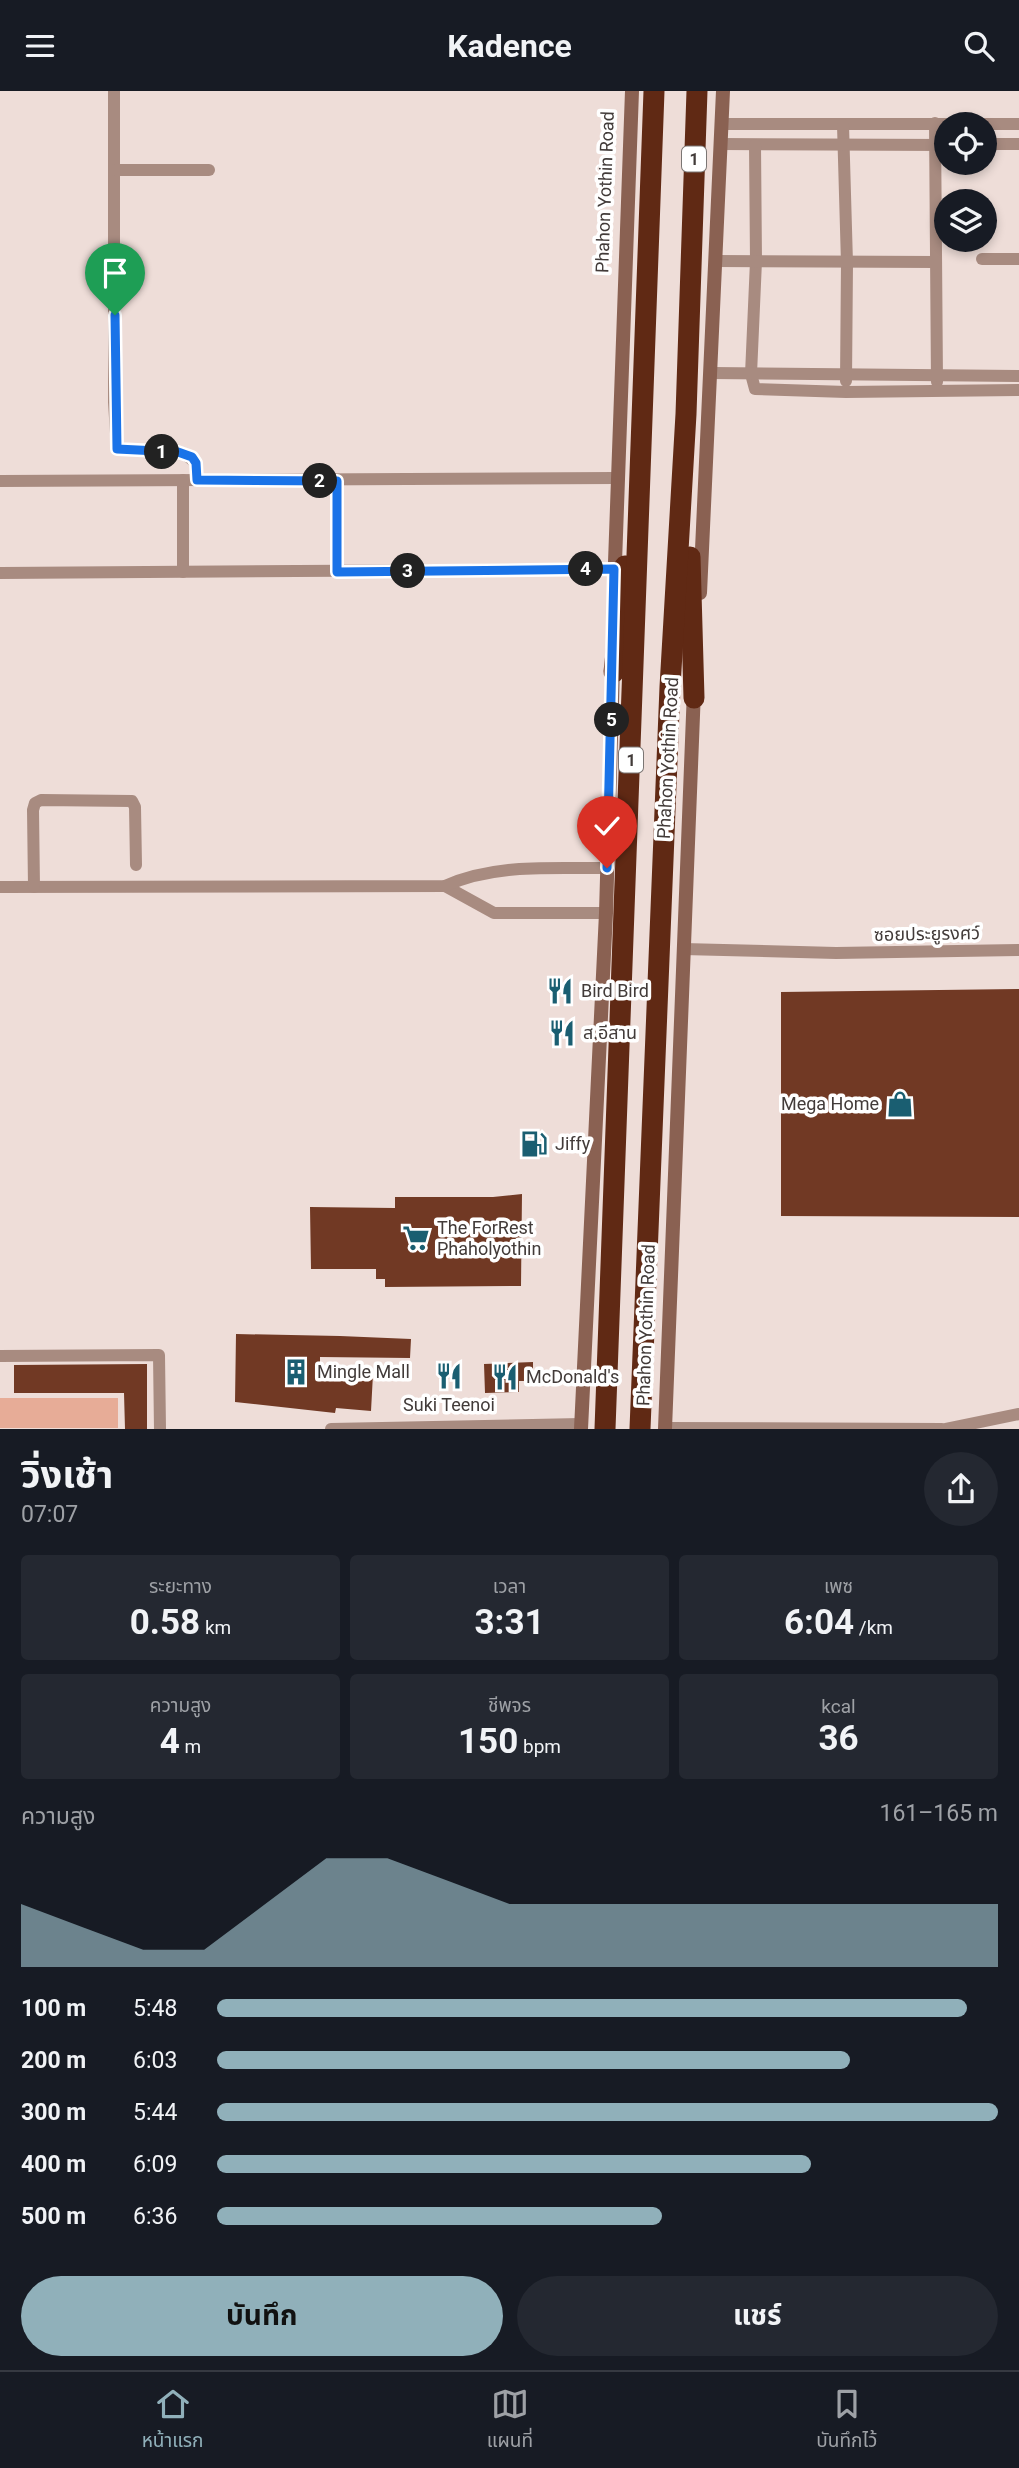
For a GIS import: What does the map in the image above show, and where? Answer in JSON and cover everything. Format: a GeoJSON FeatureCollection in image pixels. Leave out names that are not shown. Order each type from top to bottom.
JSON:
{"type":"FeatureCollection","features":[{"type":"Feature","properties":{"kind":"highway","name":"Phahon Yothin Road"},"geometry":{"type":"LineString","coordinates":[[605,1429],[634,695],[641,417],[654,91]]}},
{"type":"Feature","properties":{"kind":"highway","name":"Phahon Yothin Road"},"geometry":{"type":"LineString","coordinates":[[640,1429],[670,687],[686,414],[696,91]]}},
{"type":"Feature","properties":{"kind":"highway"},"geometry":{"type":"LineString","coordinates":[[686,414],[694,698]]}},
{"type":"Feature","properties":{"kind":"highway"},"geometry":{"type":"LineString","coordinates":[[614,672],[641,417]]}},
{"type":"Feature","properties":{"kind":"main road","name":"Phahon Yothin Road"},"geometry":{"type":"LineString","coordinates":[[581,1426],[606,913],[614,672],[615,478],[632,91]]}},
{"type":"Feature","properties":{"kind":"main road","name":"Phahon Yothin Road"},"geometry":{"type":"LineString","coordinates":[[665,1428],[683,949],[712,373],[723,91]]}},
{"type":"Feature","properties":{"kind":"street"},"geometry":{"type":"LineString","coordinates":[[114,91],[114,402],[117,449],[185,454],[196,463],[197,480]]}},
{"type":"Feature","properties":{"kind":"street"},"geometry":{"type":"LineString","coordinates":[[721,124],[934,123]]}},
{"type":"Feature","properties":{"kind":"street"},"geometry":{"type":"LineString","coordinates":[[997,124],[1019,124]]}},
{"type":"Feature","properties":{"kind":"street"},"geometry":{"type":"LineString","coordinates":[[843,125],[847,263],[846,392]]}},
{"type":"Feature","properties":{"kind":"street"},"geometry":{"type":"LineString","coordinates":[[721,144],[934,145]]}},
{"type":"Feature","properties":{"kind":"street"},"geometry":{"type":"LineString","coordinates":[[997,144],[1019,144]]}},
{"type":"Feature","properties":{"kind":"street"},"geometry":{"type":"LineString","coordinates":[[755,145],[751,374],[755,389],[846,392],[1019,390]]}},
{"type":"Feature","properties":{"kind":"street"},"geometry":{"type":"LineString","coordinates":[[115,170],[209,170]]}},
{"type":"Feature","properties":{"kind":"street"},"geometry":{"type":"LineString","coordinates":[[938,391],[936,262],[940,175]]}},
{"type":"Feature","properties":{"kind":"street"},"geometry":{"type":"LineString","coordinates":[[982,259],[1019,259]]}},
{"type":"Feature","properties":{"kind":"street"},"geometry":{"type":"LineString","coordinates":[[716,261],[936,262]]}},
{"type":"Feature","properties":{"kind":"street"},"geometry":{"type":"LineString","coordinates":[[712,373],[1019,376]]}},
{"type":"Feature","properties":{"kind":"street"},"geometry":{"type":"LineString","coordinates":[[0,481],[615,478]]}},
{"type":"Feature","properties":{"kind":"street"},"geometry":{"type":"LineString","coordinates":[[183,480],[183,572]]}},
{"type":"Feature","properties":{"kind":"street"},"geometry":{"type":"LineString","coordinates":[[337,481],[337,572]]}},
{"type":"Feature","properties":{"kind":"street"},"geometry":{"type":"LineString","coordinates":[[0,573],[614,569]]}},
{"type":"Feature","properties":{"kind":"street"},"geometry":{"type":"LineString","coordinates":[[34,887],[33,810],[35,803],[41,800],[132,801],[135,807],[136,865]]}},
{"type":"Feature","properties":{"kind":"street"},"geometry":{"type":"LineString","coordinates":[[0,887],[445,886],[469,875],[495,871],[607,868]]}},
{"type":"Feature","properties":{"kind":"street"},"geometry":{"type":"LineString","coordinates":[[445,886],[494,913],[606,913]]}},
{"type":"Feature","properties":{"kind":"street","name":"ซอยประยูรงศว์"},"geometry":{"type":"LineString","coordinates":[[683,949],[836,953],[1019,950]]}},
{"type":"Feature","properties":{"kind":"street"},"geometry":{"type":"LineString","coordinates":[[0,1356],[159,1355],[160,1429]]}},
{"type":"Feature","properties":{"kind":"street"},"geometry":{"type":"LineString","coordinates":[[665,1428],[944,1429],[1019,1414]]}},
{"type":"Feature","properties":{"kind":"street"},"geometry":{"type":"LineString","coordinates":[[331,1429],[581,1426]]}},
{"type":"Feature","properties":{"kind":"shaded area"},"geometry":{"type":"Polygon","coordinates":[[[0,1398],[118,1398],[118,1428],[0,1428],[0,1398]]]}},
{"type":"Feature","properties":{"kind":"building","name":"Mega Home"},"geometry":{"type":"Polygon","coordinates":[[[1019,989],[1019,1217],[781,1216],[781,992],[1019,989]]]}},
{"type":"Feature","properties":{"kind":"building","name":"The ForRest Phaholyothin"},"geometry":{"type":"Polygon","coordinates":[[[522,1194],[521,1286],[385,1287],[385,1279],[376,1279],[376,1269],[311,1269],[310,1207],[395,1208],[395,1197],[493,1197],[522,1194]]]}},
{"type":"Feature","properties":{"kind":"building","name":"Mingle Mall"},"geometry":{"type":"Polygon","coordinates":[[[236,1334],[411,1339],[410,1358],[320,1357],[320,1367],[373,1374],[371,1411],[336,1408],[335,1413],[235,1402],[236,1334]]]}},
{"type":"Feature","properties":{"kind":"building","name":"McDonald's"},"geometry":{"type":"Polygon","coordinates":[[[533,1362],[533,1372],[527,1373],[526,1381],[519,1381],[519,1392],[485,1393],[484,1364],[533,1362]]]}},
{"type":"Feature","properties":{"kind":"building"},"geometry":{"type":"Polygon","coordinates":[[[147,1364],[147,1429],[125,1429],[124,1393],[14,1393],[14,1365],[147,1364]]]}},
{"type":"Feature","properties":{"kind":"place","name":"Bird Bird"},"geometry":{"type":"Point","coordinates":[560,991]}},
{"type":"Feature","properties":{"kind":"place","name":"ส.อีสาน"},"geometry":{"type":"Point","coordinates":[562,1033]}},
{"type":"Feature","properties":{"kind":"place","name":"Mega Home"},"geometry":{"type":"Point","coordinates":[900,1104]}},
{"type":"Feature","properties":{"kind":"place","name":"Jiffy"},"geometry":{"type":"Point","coordinates":[534,1144]}},
{"type":"Feature","properties":{"kind":"place","name":"The ForRest Phaholyothin"},"geometry":{"type":"Point","coordinates":[416,1238]}},
{"type":"Feature","properties":{"kind":"place","name":"Mingle Mall"},"geometry":{"type":"Point","coordinates":[296,1372]}},
{"type":"Feature","properties":{"kind":"place","name":"Suki Teenoi"},"geometry":{"type":"Point","coordinates":[449,1376]}},
{"type":"Feature","properties":{"kind":"place","name":"McDonald's"},"geometry":{"type":"Point","coordinates":[505,1377]}},
{"type":"Feature","properties":{"kind":"route"},"geometry":{"type":"LineString","coordinates":[[115,315],[114,402],[117,449],[185,454],[192,457],[196,463],[197,480],[337,481],[337,572],[614,569],[614,672],[607,868]]}}]}
